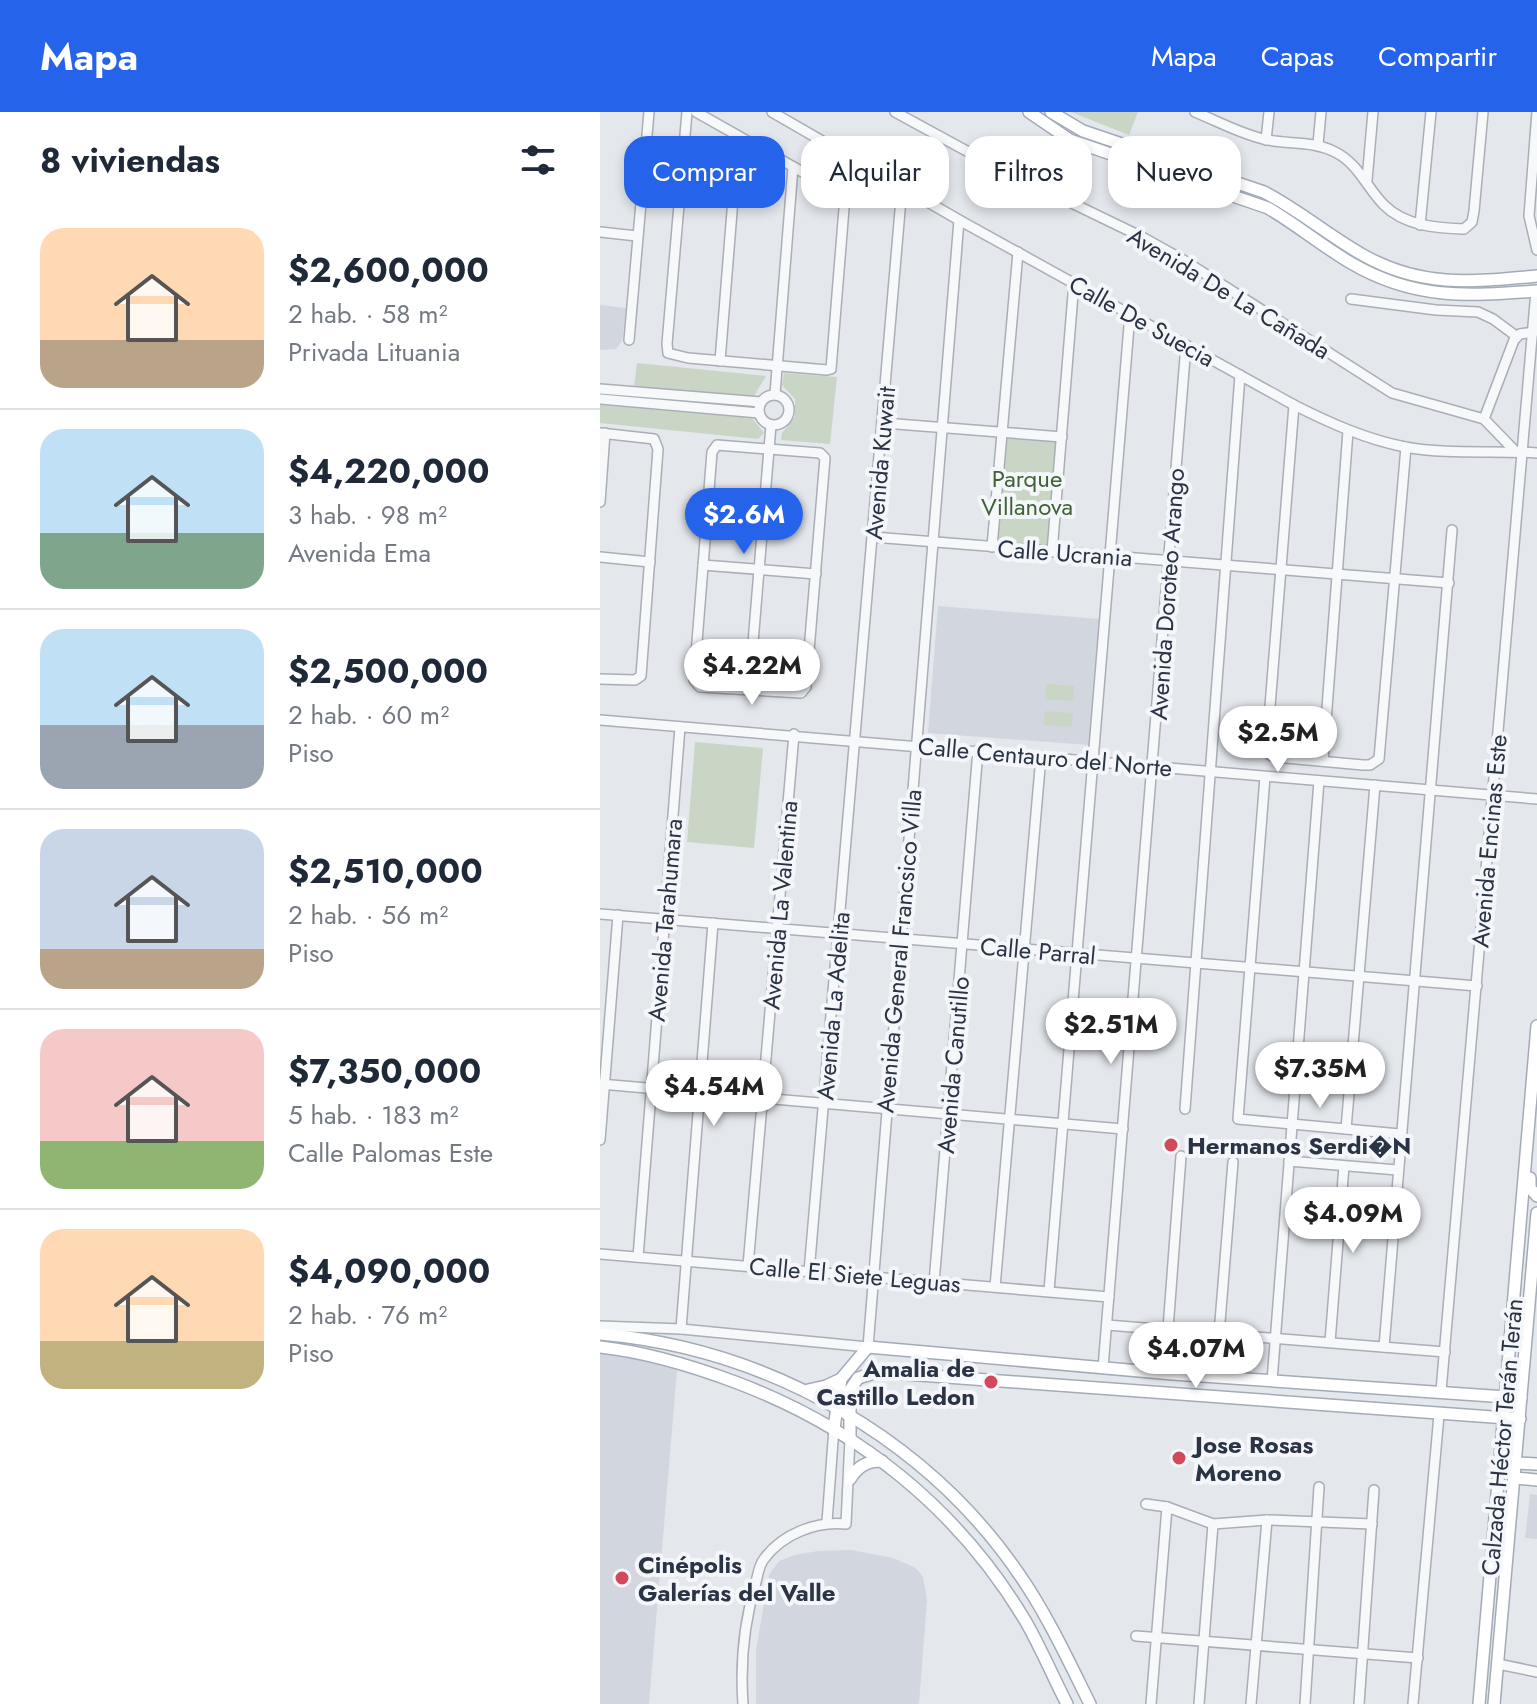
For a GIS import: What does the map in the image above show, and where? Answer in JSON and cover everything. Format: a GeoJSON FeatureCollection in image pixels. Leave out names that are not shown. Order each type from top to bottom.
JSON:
{"type":"FeatureCollection","features":[{"type":"Feature","properties":{"kind":"main road"},"geometry":{"type":"LineString","coordinates":[[1029,112],[1070,140],[1268,208],[1347,261],[1387,281],[1458,296],[1537,291]]}},
{"type":"Feature","properties":{"kind":"main road"},"geometry":{"type":"LineString","coordinates":[[1055,114],[1083,131],[1264,192],[1390,269],[1415,277],[1457,282],[1537,276]]}},
{"type":"Feature","properties":{"kind":"main road","name":"Calzada Héctor Terán Terán"},"geometry":{"type":"LineString","coordinates":[[1479,1704],[1537,1026]]}},
{"type":"Feature","properties":{"kind":"main road"},"geometry":{"type":"LineString","coordinates":[[1527,1142],[1530,1151],[1530,1188],[1537,1196]]}},
{"type":"Feature","properties":{"kind":"main road","name":"Calzada Héctor Terán Terán"},"geometry":{"type":"LineString","coordinates":[[1494,1704],[1521,1398],[1533,1315],[1537,1213]]}},
{"type":"Feature","properties":{"kind":"main road"},"geometry":{"type":"LineString","coordinates":[[600,1334],[648,1340],[720,1357],[781,1378],[849,1414],[935,1479],[1005,1554],[1050,1623],[1090,1704]]}},
{"type":"Feature","properties":{"kind":"main road"},"geometry":{"type":"LineString","coordinates":[[600,1347],[665,1359],[776,1397],[834,1428],[882,1461],[937,1507],[976,1552],[1025,1622],[1067,1704]]}},
{"type":"Feature","properties":{"kind":"main road"},"geometry":{"type":"LineString","coordinates":[[807,1391],[841,1379],[868,1347],[1173,1374],[1521,1398]]}},
{"type":"Feature","properties":{"kind":"main road"},"geometry":{"type":"LineString","coordinates":[[850,1438],[850,1390],[858,1378],[871,1372],[1520,1419]]}},
{"type":"Feature","properties":{"kind":"main road"},"geometry":{"type":"LineString","coordinates":[[1165,1394],[1178,1389],[1179,1380],[1173,1374]]}},
{"type":"Feature","properties":{"kind":"main road"},"geometry":{"type":"LineString","coordinates":[[1198,1397],[1195,1389],[1198,1382],[1213,1377]]}},
{"type":"Feature","properties":{"kind":"main road"},"geometry":{"type":"LineString","coordinates":[[834,1428],[841,1379]]}},
{"type":"Feature","properties":{"kind":"main road"},"geometry":{"type":"LineString","coordinates":[[850,1479],[866,1463],[882,1461]]}},
{"type":"Feature","properties":{"kind":"main road"},"geometry":{"type":"LineString","coordinates":[[1516,1463],[1537,1464]]}},
{"type":"Feature","properties":{"kind":"main road"},"geometry":{"type":"LineString","coordinates":[[1515,1478],[1537,1480]]}},
{"type":"Feature","properties":{"kind":"main road"},"geometry":{"type":"LineString","coordinates":[[1025,1622],[1042,1620],[1050,1623]]}},
{"type":"Feature","properties":{"kind":"street"},"geometry":{"type":"LineString","coordinates":[[629,340],[649,112]]}},
{"type":"Feature","properties":{"kind":"street"},"geometry":{"type":"LineString","coordinates":[[687,112],[667,344],[671,355],[827,370],[833,364],[845,199],[785,163]]}},
{"type":"Feature","properties":{"kind":"street"},"geometry":{"type":"LineString","coordinates":[[696,112],[736,136]]}},
{"type":"Feature","properties":{"kind":"street","name":"Calle De Suecia"},"geometry":{"type":"LineString","coordinates":[[772,112],[814,136]]}},
{"type":"Feature","properties":{"kind":"street"},"geometry":{"type":"LineString","coordinates":[[1195,112],[1215,116],[1266,140],[1318,144],[1353,163],[1384,205],[1398,216],[1420,225],[1457,229],[1469,227],[1472,222],[1483,112]]}},
{"type":"Feature","properties":{"kind":"street"},"geometry":{"type":"LineString","coordinates":[[1266,140],[1269,112]]}},
{"type":"Feature","properties":{"kind":"street"},"geometry":{"type":"LineString","coordinates":[[1318,144],[1321,112]]}},
{"type":"Feature","properties":{"kind":"street"},"geometry":{"type":"LineString","coordinates":[[1367,180],[1373,112]]}},
{"type":"Feature","properties":{"kind":"street"},"geometry":{"type":"LineString","coordinates":[[1420,225],[1431,112]]}},
{"type":"Feature","properties":{"kind":"street"},"geometry":{"type":"LineString","coordinates":[[1537,112],[1529,216],[1537,250]]}},
{"type":"Feature","properties":{"kind":"street","name":"Avenida De La Cañada"},"geometry":{"type":"LineString","coordinates":[[902,114],[985,161],[1185,261],[1392,393],[1484,419]]}},
{"type":"Feature","properties":{"kind":"street"},"geometry":{"type":"LineString","coordinates":[[600,399],[655,399],[760,407],[775,394],[793,167]]}},
{"type":"Feature","properties":{"kind":"street"},"geometry":{"type":"LineString","coordinates":[[720,361],[732,208]]}},
{"type":"Feature","properties":{"kind":"street","name":"Avenida Kuwait"},"geometry":{"type":"LineString","coordinates":[[856,740],[900,208]]}},
{"type":"Feature","properties":{"kind":"street","name":"Calle De Suecia"},"geometry":{"type":"LineString","coordinates":[[938,208],[1294,405],[1348,431],[1406,447],[1537,453]]}},
{"type":"Feature","properties":{"kind":"street","name":"Avenida General Francsico Villa"},"geometry":{"type":"LineString","coordinates":[[868,1347],[871,1277],[959,220]]}},
{"type":"Feature","properties":{"kind":"street"},"geometry":{"type":"LineString","coordinates":[[600,232],[637,236]]}},
{"type":"Feature","properties":{"kind":"street"},"geometry":{"type":"LineString","coordinates":[[992,547],[1018,252]]}},
{"type":"Feature","properties":{"kind":"street"},"geometry":{"type":"LineString","coordinates":[[1052,552],[1074,282]]}},
{"type":"Feature","properties":{"kind":"street","name":"Avenida Encinas Este"},"geometry":{"type":"LineString","coordinates":[[1441,1391],[1494,794],[1519,452],[1537,291]]}},
{"type":"Feature","properties":{"kind":"street"},"geometry":{"type":"LineString","coordinates":[[1351,299],[1478,312],[1516,336],[1534,332]]}},
{"type":"Feature","properties":{"kind":"street"},"geometry":{"type":"LineString","coordinates":[[1049,1291],[1130,314]]}},
{"type":"Feature","properties":{"kind":"street"},"geometry":{"type":"LineString","coordinates":[[1516,336],[1484,419],[1519,452]]}},
{"type":"Feature","properties":{"kind":"street","name":"Avenida Doroteo Arango"},"geometry":{"type":"LineString","coordinates":[[1103,1368],[1186,345]]}},
{"type":"Feature","properties":{"kind":"street"},"geometry":{"type":"LineString","coordinates":[[1185,1109],[1240,375]]}},
{"type":"Feature","properties":{"kind":"street"},"geometry":{"type":"LineString","coordinates":[[600,389],[655,399]]}},
{"type":"Feature","properties":{"kind":"street"},"geometry":{"type":"LineString","coordinates":[[760,407],[763,421],[771,425],[782,423],[790,410],[786,399],[775,394]]}},
{"type":"Feature","properties":{"kind":"street"},"geometry":{"type":"LineString","coordinates":[[1294,405],[1267,751],[1275,757],[1363,765],[1370,765],[1379,759],[1406,447]]}},
{"type":"Feature","properties":{"kind":"street"},"geometry":{"type":"LineString","coordinates":[[884,423],[1062,437]]}},
{"type":"Feature","properties":{"kind":"street"},"geometry":{"type":"LineString","coordinates":[[749,691],[771,425]]}},
{"type":"Feature","properties":{"kind":"street"},"geometry":{"type":"LineString","coordinates":[[1323,761],[1348,431]]}},
{"type":"Feature","properties":{"kind":"street"},"geometry":{"type":"LineString","coordinates":[[600,502],[603,433],[656,441],[658,449],[640,678],[600,679]]}},
{"type":"Feature","properties":{"kind":"street"},"geometry":{"type":"LineString","coordinates":[[717,445],[769,449],[820,453],[825,458],[805,691],[795,694],[700,687],[694,680],[712,452],[717,445]]}},
{"type":"Feature","properties":{"kind":"street"},"geometry":{"type":"LineString","coordinates":[[1384,1347],[1452,530]]}},
{"type":"Feature","properties":{"kind":"street","name":"Calle Ucrania"},"geometry":{"type":"LineString","coordinates":[[873,537],[1449,583]]}},
{"type":"Feature","properties":{"kind":"street"},"geometry":{"type":"LineString","coordinates":[[600,557],[650,562]]}},
{"type":"Feature","properties":{"kind":"street"},"geometry":{"type":"LineString","coordinates":[[703,565],[816,574]]}},
{"type":"Feature","properties":{"kind":"street","name":"Calle Centauro del Norte"},"geometry":{"type":"LineString","coordinates":[[600,720],[1537,799]]}},
{"type":"Feature","properties":{"kind":"street","name":"Avenida Tarahumara"},"geometry":{"type":"LineString","coordinates":[[638,1257],[680,727]]}},
{"type":"Feature","properties":{"kind":"street","name":"Avenida La Valentina"},"geometry":{"type":"LineString","coordinates":[[748,1266],[794,734]]}},
{"type":"Feature","properties":{"kind":"street","name":"Avenida La Adelita"},"geometry":{"type":"LineString","coordinates":[[809,1272],[856,740]]}},
{"type":"Feature","properties":{"kind":"street","name":"Avenida Canutillo"},"geometry":{"type":"LineString","coordinates":[[934,1283],[978,750]]}},
{"type":"Feature","properties":{"kind":"street"},"geometry":{"type":"LineString","coordinates":[[995,1287],[1041,756]]}},
{"type":"Feature","properties":{"kind":"street"},"geometry":{"type":"LineString","coordinates":[[1265,777],[1238,1119],[1400,1134]]}},
{"type":"Feature","properties":{"kind":"street"},"geometry":{"type":"LineString","coordinates":[[1272,1381],[1319,781]]}},
{"type":"Feature","properties":{"kind":"street"},"geometry":{"type":"LineString","coordinates":[[1346,1129],[1375,785]]}},
{"type":"Feature","properties":{"kind":"street","name":"Calle Parral"},"geometry":{"type":"LineString","coordinates":[[600,914],[1477,986]]}},
{"type":"Feature","properties":{"kind":"street"},"geometry":{"type":"LineString","coordinates":[[600,1140],[602,1084],[618,915]]}},
{"type":"Feature","properties":{"kind":"street"},"geometry":{"type":"LineString","coordinates":[[681,1329],[713,923]]}},
{"type":"Feature","properties":{"kind":"street"},"geometry":{"type":"LineString","coordinates":[[602,1084],[1123,1129]]}},
{"type":"Feature","properties":{"kind":"street"},"geometry":{"type":"LineString","coordinates":[[1168,1329],[1181,1156]]}},
{"type":"Feature","properties":{"kind":"street"},"geometry":{"type":"LineString","coordinates":[[1289,1161],[1397,1170]]}},
{"type":"Feature","properties":{"kind":"street"},"geometry":{"type":"LineString","coordinates":[[1219,1334],[1233,1162]]}},
{"type":"Feature","properties":{"kind":"street"},"geometry":{"type":"LineString","coordinates":[[1330,1342],[1344,1166]]}},
{"type":"Feature","properties":{"kind":"street","name":"Calle El Siete Leguas"},"geometry":{"type":"LineString","coordinates":[[600,1254],[1109,1297]]}},
{"type":"Feature","properties":{"kind":"street"},"geometry":{"type":"LineString","coordinates":[[1107,1325],[1445,1352]]}},
{"type":"Feature","properties":{"kind":"street"},"geometry":{"type":"LineString","coordinates":[[600,1326],[681,1329],[868,1347]]}},
{"type":"Feature","properties":{"kind":"street"},"geometry":{"type":"LineString","coordinates":[[1413,1704],[1439,1415]]}},
{"type":"Feature","properties":{"kind":"street"},"geometry":{"type":"LineString","coordinates":[[827,1522],[834,1428]]}},
{"type":"Feature","properties":{"kind":"street"},"geometry":{"type":"LineString","coordinates":[[743,1704],[742,1647],[749,1604],[762,1561],[792,1536],[827,1522],[846,1524],[850,1438]]}},
{"type":"Feature","properties":{"kind":"street"},"geometry":{"type":"LineString","coordinates":[[1305,1704],[1319,1487]]}},
{"type":"Feature","properties":{"kind":"street"},"geometry":{"type":"LineString","coordinates":[[1359,1704],[1374,1490]]}},
{"type":"Feature","properties":{"kind":"street"},"geometry":{"type":"LineString","coordinates":[[1146,1504],[1167,1507],[1213,1524],[1267,1520],[1372,1524]]}},
{"type":"Feature","properties":{"kind":"street"},"geometry":{"type":"LineString","coordinates":[[1151,1704],[1167,1507]]}},
{"type":"Feature","properties":{"kind":"street"},"geometry":{"type":"LineString","coordinates":[[1251,1704],[1267,1520]]}},
{"type":"Feature","properties":{"kind":"street"},"geometry":{"type":"LineString","coordinates":[[1199,1704],[1213,1524]]}},
{"type":"Feature","properties":{"kind":"street"},"geometry":{"type":"LineString","coordinates":[[1136,1636],[1418,1658]]}},
{"type":"Feature","properties":{"kind":"street"},"geometry":{"type":"LineString","coordinates":[[1498,1664],[1537,1672]]}},
{"type":"Feature","properties":{"kind":"shaded area"},"geometry":{"type":"Polygon","coordinates":[[[600,305],[626,308],[622,341],[616,349],[600,350],[600,305]]]}},
{"type":"Feature","properties":{"kind":"shaded area"},"geometry":{"type":"Polygon","coordinates":[[[938,606],[1099,619],[1089,745],[928,733],[938,606]]]}},
{"type":"Feature","properties":{"kind":"shaded area"},"geometry":{"type":"Polygon","coordinates":[[[600,1352],[654,1362],[677,1370],[649,1704],[600,1704],[600,1352]]]}},
{"type":"Feature","properties":{"kind":"shaded area"},"geometry":{"type":"Polygon","coordinates":[[[1530,1494],[1537,1495],[1537,1539],[1525,1538],[1530,1494]]]}},
{"type":"Feature","properties":{"kind":"shaded area"},"geometry":{"type":"Polygon","coordinates":[[[851,1550],[893,1558],[916,1568],[923,1577],[927,1600],[919,1704],[756,1704],[756,1650],[769,1575],[779,1561],[795,1555],[851,1550]]]}},
{"type":"Feature","properties":{"kind":"green space"},"geometry":{"type":"Polygon","coordinates":[[[1071,112],[1138,112],[1129,135],[1071,112]]]}},
{"type":"Feature","properties":{"kind":"green space"},"geometry":{"type":"Polygon","coordinates":[[[637,363],[766,376],[754,396],[634,387],[637,363]]]}},
{"type":"Feature","properties":{"kind":"green space"},"geometry":{"type":"Polygon","coordinates":[[[784,373],[837,377],[830,444],[781,440],[782,433],[795,417],[795,399],[782,385],[784,373]]]}},
{"type":"Feature","properties":{"kind":"green space"},"geometry":{"type":"Polygon","coordinates":[[[600,405],[752,418],[764,433],[758,439],[600,423],[600,405]]]}},
{"type":"Feature","properties":{"kind":"green space","name":"Parque Villanova"},"geometry":{"type":"Polygon","coordinates":[[[1003,432],[1061,437],[1052,552],[993,547],[1003,432]]]}},
{"type":"Feature","properties":{"kind":"green space"},"geometry":{"type":"Polygon","coordinates":[[[1046,684],[1074,686],[1073,701],[1045,699],[1046,684]]]}},
{"type":"Feature","properties":{"kind":"green space"},"geometry":{"type":"Polygon","coordinates":[[[1045,711],[1073,713],[1072,727],[1044,725],[1045,711]]]}},
{"type":"Feature","properties":{"kind":"green space"},"geometry":{"type":"Polygon","coordinates":[[[695,742],[763,748],[754,848],[687,842],[695,742]]]}},
{"type":"Feature","properties":{"kind":"place","name":"Hermanos Serdi�N"},"geometry":{"type":"Point","coordinates":[1171,1145]}},
{"type":"Feature","properties":{"kind":"place","name":"Amalia de Castillo Ledon"},"geometry":{"type":"Point","coordinates":[991,1382]}},
{"type":"Feature","properties":{"kind":"place","name":"Jose Rosas Moreno"},"geometry":{"type":"Point","coordinates":[1179,1458]}},
{"type":"Feature","properties":{"kind":"place","name":"Cinépolis Galerías del Valle"},"geometry":{"type":"Point","coordinates":[622,1578]}}]}
